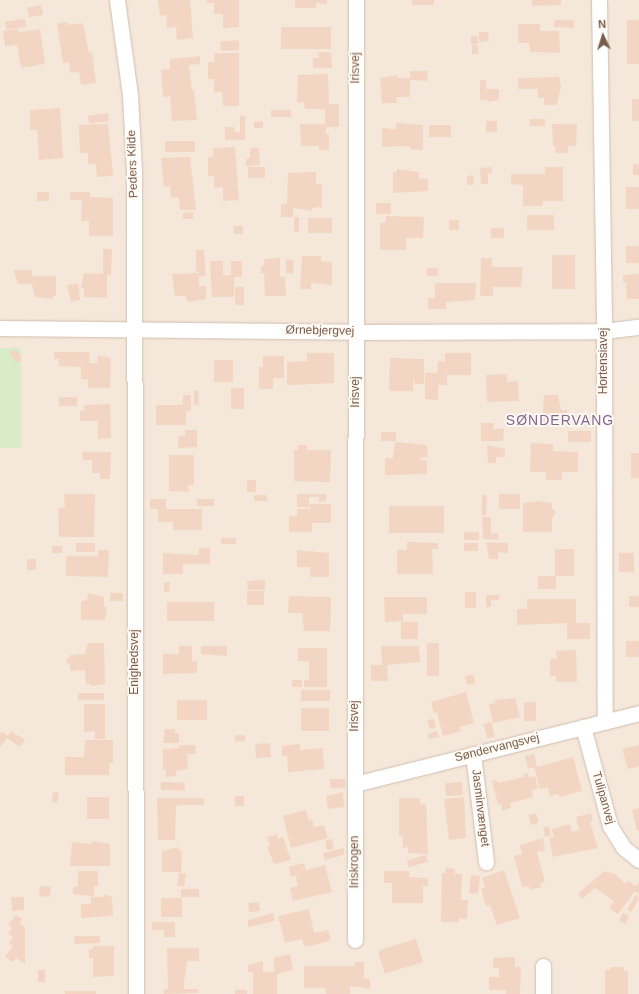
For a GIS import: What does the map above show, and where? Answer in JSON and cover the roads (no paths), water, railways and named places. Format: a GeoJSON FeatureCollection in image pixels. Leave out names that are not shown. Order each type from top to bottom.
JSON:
{"type":"FeatureCollection","features":[{"type":"Feature","properties":{"kind":"street","name":"Peders Kilde"},"geometry":{"type":"LineString","coordinates":[[117,0],[130,95],[134,165],[134,330]]}},
{"type":"Feature","properties":{"kind":"street","name":"Irisvej"},"geometry":{"type":"LineString","coordinates":[[355,784],[356,0]]}},
{"type":"Feature","properties":{"kind":"street","name":"Hortensiavej"},"geometry":{"type":"LineString","coordinates":[[599,0],[604,331],[605,722]]}},
{"type":"Feature","properties":{"kind":"street","name":"Ørnebjergvej"},"geometry":{"type":"LineString","coordinates":[[0,328],[356,332],[604,331],[639,327]]}},
{"type":"Feature","properties":{"kind":"street","name":"Enighedsvej"},"geometry":{"type":"LineString","coordinates":[[134,330],[136,994]]}},
{"type":"Feature","properties":{"kind":"street","name":"Søndervangsvej"},"geometry":{"type":"LineString","coordinates":[[355,784],[639,713]]}},
{"type":"Feature","properties":{"kind":"street","name":"Tulipanvej"},"geometry":{"type":"LineString","coordinates":[[583,727],[610,826],[624,848],[639,860]]}},
{"type":"Feature","properties":{"kind":"street","name":"Jasminvænget"},"geometry":{"type":"LineString","coordinates":[[473,754],[486,862]]}},
{"type":"Feature","properties":{"kind":"street","name":"Iriskrogen"},"geometry":{"type":"LineString","coordinates":[[355,784],[355,940]]}},
{"type":"Feature","properties":{"kind":"street"},"geometry":{"type":"LineString","coordinates":[[543,966],[543,994]]}},
{"type":"Feature","properties":{"kind":"district","name":"SØNDERVANG"},"geometry":{"type":"Point","coordinates":[560,420]}}]}
